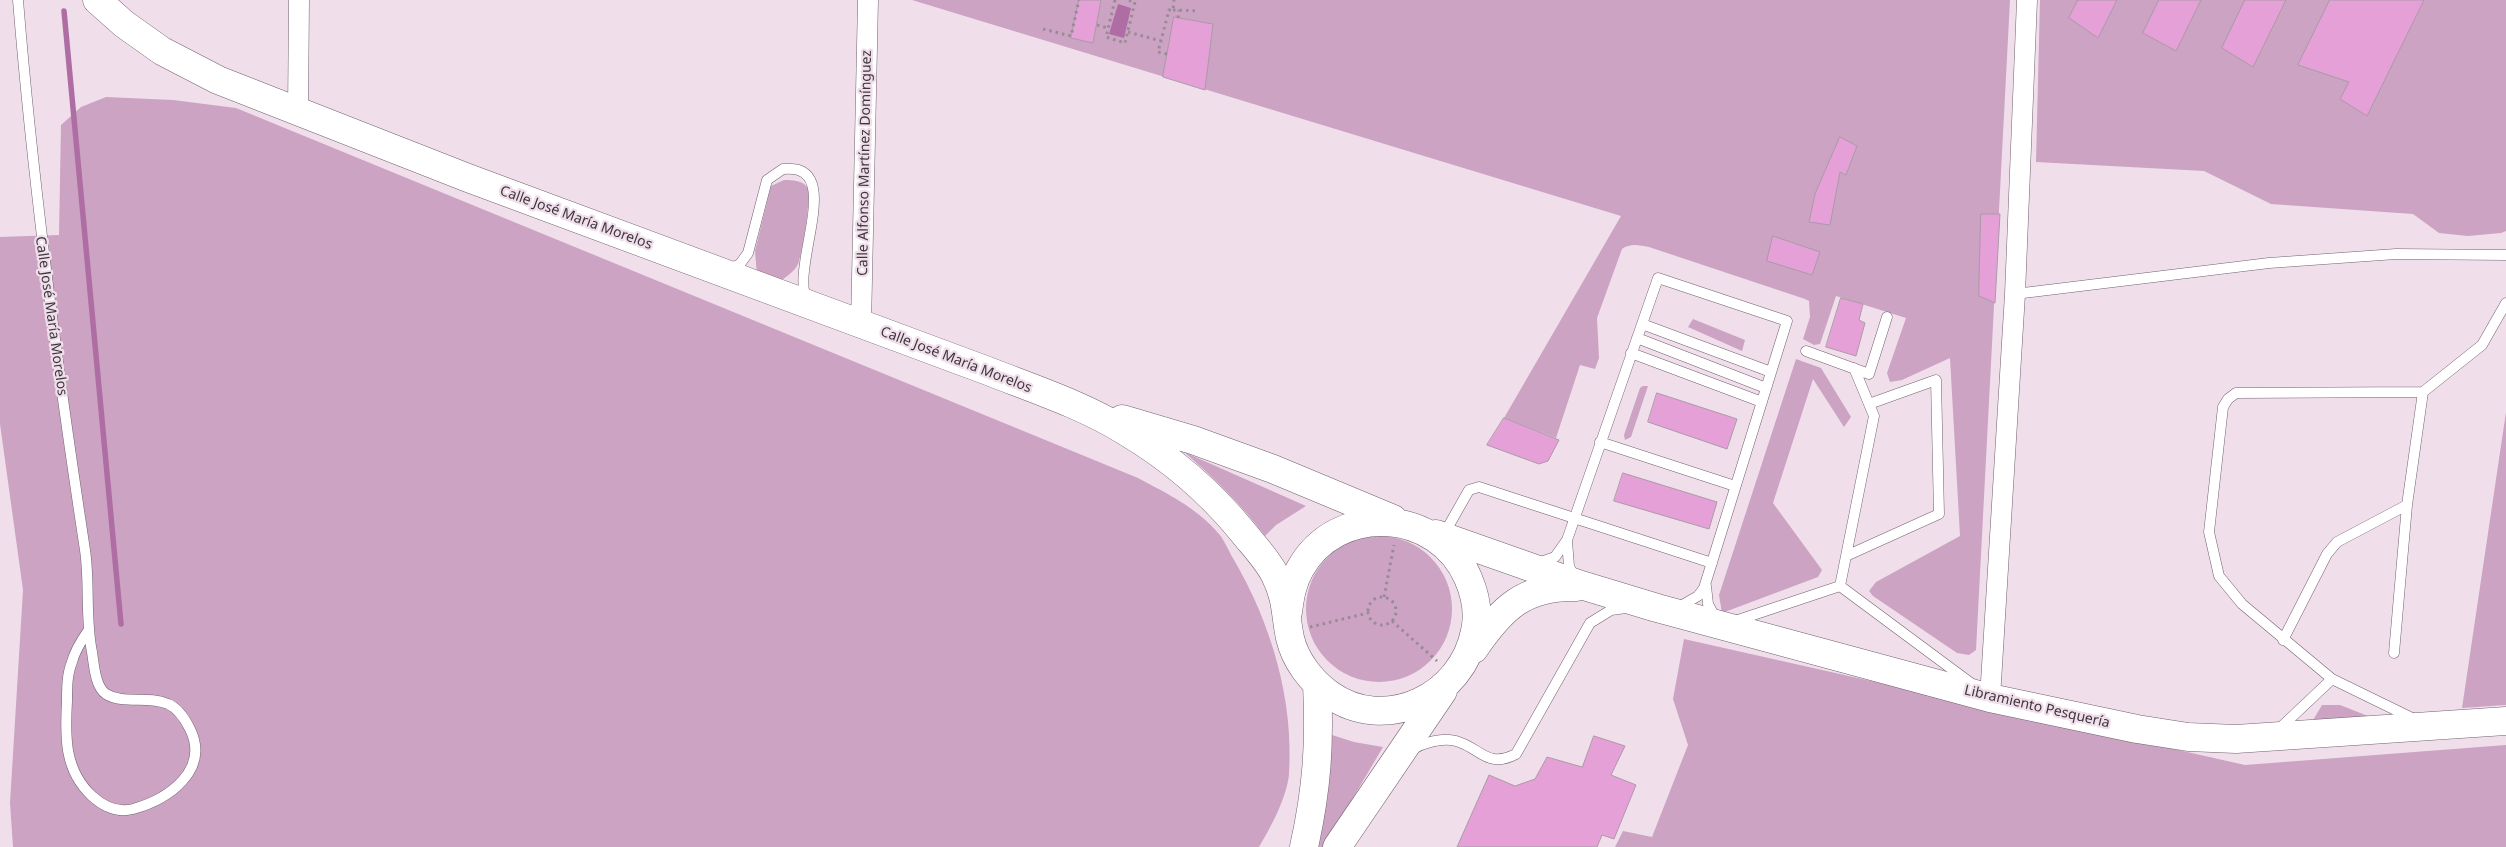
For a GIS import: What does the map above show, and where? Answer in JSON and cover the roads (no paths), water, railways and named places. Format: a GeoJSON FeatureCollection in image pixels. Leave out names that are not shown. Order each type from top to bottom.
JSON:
{"type":"FeatureCollection","features":[{"type":"Feature","properties":{"kind":"main road","name":"Calle José María Morelos"},"geometry":{"type":"LineString","coordinates":[[97,0],[124,24],[162,51],[218,80],[1072,405]]}},
{"type":"Feature","properties":{"kind":"main road"},"geometry":{"type":"LineString","coordinates":[[1072,405],[1193,440],[1273,469],[1435,537],[1451,550],[1464,567],[1472,587],[1476,608],[1476,629],[1471,650],[1455,676],[1435,695],[1419,704],[1383,711],[1347,704],[1317,684],[1300,663],[1283,593],[1274,573],[1221,506],[1181,471],[1125,431],[1072,405]]}},
{"type":"Feature","properties":{"kind":"main road"},"geometry":{"type":"LineString","coordinates":[[1289,622],[1292,590],[1300,568],[1319,545],[1338,532],[1359,524],[1374,521],[1406,524],[1589,587]]}},
{"type":"Feature","properties":{"kind":"main road","name":"Libramiento Pesquería"},"geometry":{"type":"LineString","coordinates":[[1589,587],[1663,610],[1990,698],[2188,737],[2270,738],[2506,722]]}},
{"type":"Feature","properties":{"kind":"main road"},"geometry":{"type":"LineString","coordinates":[[1337,847],[1491,624],[1512,603],[1546,589],[1589,587]]}},
{"type":"Feature","properties":{"kind":"main road"},"geometry":{"type":"LineString","coordinates":[[1304,847],[1317,777],[1320,736],[1317,684]]}},
{"type":"Feature","properties":{"kind":"street"},"geometry":{"type":"LineString","coordinates":[[298,112],[299,0]]}},
{"type":"Feature","properties":{"kind":"street","name":"Calle Alfonso Martínez Domínguez"},"geometry":{"type":"LineString","coordinates":[[861,325],[868,0]]}},
{"type":"Feature","properties":{"kind":"street"},"geometry":{"type":"LineString","coordinates":[[1990,698],[2015,294],[2027,0]]}},
{"type":"Feature","properties":{"kind":"lane","name":"Calle José María Morelos"},"geometry":{"type":"LineString","coordinates":[[18,0],[27,117],[42,256],[86,558],[88,631],[95,670],[102,690],[117,697],[149,699],[171,705],[183,716],[194,738],[193,768],[186,779],[165,795],[135,808],[117,810],[100,803],[78,781],[69,760],[66,723],[68,677],[76,649],[88,631]]}},
{"type":"Feature","properties":{"kind":"lane"},"geometry":{"type":"LineString","coordinates":[[720,272],[735,268],[745,260],[767,180],[783,169],[802,171],[809,178],[816,193],[802,282],[805,296],[812,307]]}},
{"type":"Feature","properties":{"kind":"lane"},"geometry":{"type":"LineString","coordinates":[[2015,294],[2268,263],[2396,254],[2506,255]]}},
{"type":"Feature","properties":{"kind":"lane"},"geometry":{"type":"LineString","coordinates":[[1398,758],[1422,744],[1444,740],[1458,742],[1490,758],[1508,758],[1516,754],[1590,623],[1612,610],[1663,610],[1698,596],[1706,583],[1787,321],[1658,278],[1567,540],[1561,551],[1550,560],[1521,564]]}},
{"type":"Feature","properties":{"kind":"lane"},"geometry":{"type":"LineString","coordinates":[[2430,727],[2332,679],[2242,604],[2219,576],[2209,532],[2223,407],[2228,398],[2236,393],[2423,392],[2482,345],[2506,303]]}},
{"type":"Feature","properties":{"kind":"lane"},"geometry":{"type":"LineString","coordinates":[[1806,351],[1869,374],[1887,317]]}},
{"type":"Feature","properties":{"kind":"lane"},"geometry":{"type":"LineString","coordinates":[[1642,324],[1771,372]]}},
{"type":"Feature","properties":{"kind":"lane"},"geometry":{"type":"LineString","coordinates":[[1636,338],[1766,388]]}},
{"type":"Feature","properties":{"kind":"lane"},"geometry":{"type":"LineString","coordinates":[[1632,353],[1762,402]]}},
{"type":"Feature","properties":{"kind":"lane"},"geometry":{"type":"LineString","coordinates":[[1840,586],[1874,416],[1854,368]]}},
{"type":"Feature","properties":{"kind":"lane"},"geometry":{"type":"LineString","coordinates":[[1846,556],[1939,514],[1936,380],[1870,404]]}},
{"type":"Feature","properties":{"kind":"lane"},"geometry":{"type":"LineString","coordinates":[[2394,653],[2407,505],[2423,392]]}},
{"type":"Feature","properties":{"kind":"lane"},"geometry":{"type":"LineString","coordinates":[[1600,442],[1736,486]]}},
{"type":"Feature","properties":{"kind":"lane"},"geometry":{"type":"LineString","coordinates":[[1442,536],[1470,490],[1474,487],[1479,487],[1712,563]]}},
{"type":"Feature","properties":{"kind":"lane"},"geometry":{"type":"LineString","coordinates":[[2283,640],[2327,554],[2338,542],[2407,505]]}},
{"type":"Feature","properties":{"kind":"lane"},"geometry":{"type":"LineString","coordinates":[[1567,540],[1571,572],[1589,587]]}},
{"type":"Feature","properties":{"kind":"lane"},"geometry":{"type":"LineString","coordinates":[[1706,583],[1708,604],[1714,618],[1723,626],[1840,586]]}},
{"type":"Feature","properties":{"kind":"lane"},"geometry":{"type":"LineString","coordinates":[[1840,586],[1990,698]]}},
{"type":"Feature","properties":{"kind":"lane"},"geometry":{"type":"LineString","coordinates":[[2270,738],[2332,679]]}},
{"type":"Feature","properties":{"kind":"waterway"},"geometry":{"type":"LineString","coordinates":[[64,11],[121,624]]}}]}
